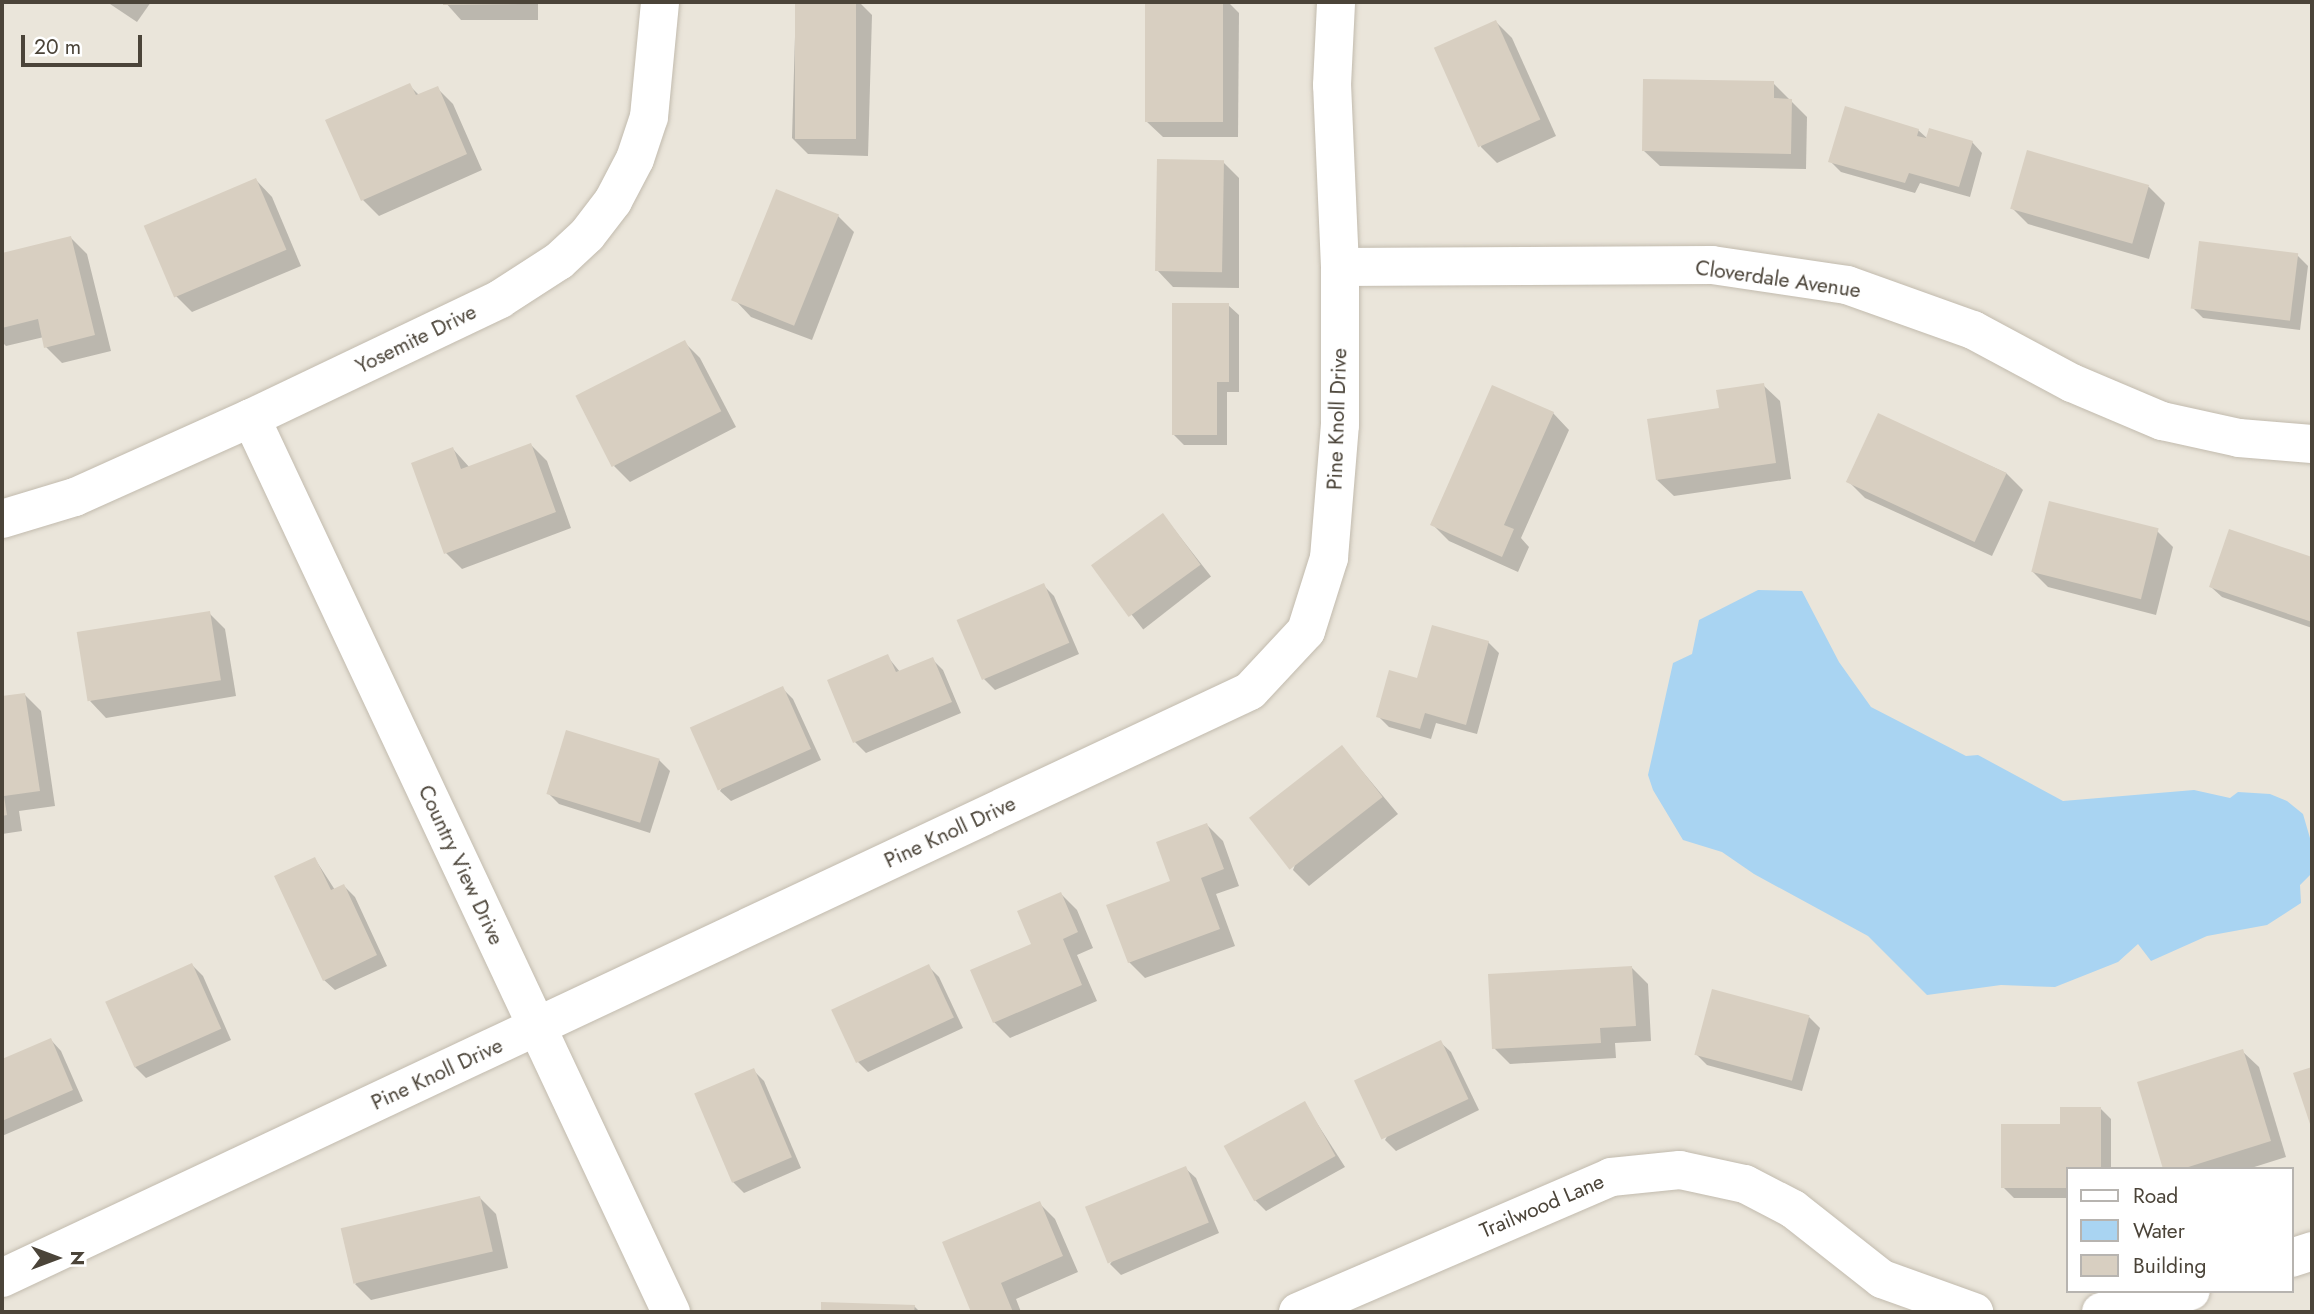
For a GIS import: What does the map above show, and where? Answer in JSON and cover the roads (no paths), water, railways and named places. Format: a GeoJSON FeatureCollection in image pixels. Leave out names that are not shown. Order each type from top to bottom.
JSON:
{"type":"FeatureCollection","features":[{"type":"Feature","properties":{"kind":"street","name":"Yosemite Drive"},"geometry":{"type":"LineString","coordinates":[[2,519],[75,497],[251,418],[500,299],[559,261],[587,235],[629,170],[649,117],[660,2]]}},
{"type":"Feature","properties":{"kind":"street","name":"Pine Knoll Drive"},"geometry":{"type":"LineString","coordinates":[[2,1278],[1250,691],[1306,631],[1329,558],[1340,425],[1340,267],[1332,85],[1336,2]]}},
{"type":"Feature","properties":{"kind":"street","name":"Cloverdale Avenue"},"geometry":{"type":"LineString","coordinates":[[1340,267],[1712,265],[1847,285],[1973,330],[2072,383],[2162,421],[2239,438],[2312,444]]}},
{"type":"Feature","properties":{"kind":"street","name":"Country View Drive"},"geometry":{"type":"LineString","coordinates":[[251,418],[671,1312]]}},
{"type":"Feature","properties":{"kind":"street","name":"Trailwood Lane"},"geometry":{"type":"LineString","coordinates":[[1301,1312],[1611,1177],[1680,1170],[1745,1184],[1793,1209],[1882,1279],[1974,1312]]}},
{"type":"Feature","properties":{"kind":"street"},"geometry":{"type":"LineString","coordinates":[[2293,1257],[2312,1251]]}},
{"type":"Feature","properties":{"kind":"street"},"geometry":{"type":"LineString","coordinates":[[2101,1312],[2182,1293]]}},
{"type":"Feature","properties":{"kind":"street"},"geometry":{"type":"LineString","coordinates":[[2192,1293],[2197,1312]]}},
{"type":"Feature","properties":{"kind":"water"},"geometry":{"type":"Polygon","coordinates":[[[1758,590],[1802,591],[1839,662],[1871,707],[1966,756],[1978,755],[2063,801],[2194,790],[2230,798],[2238,792],[2270,794],[2287,801],[2303,814],[2312,845],[2312,873],[2300,885],[2301,903],[2267,925],[2207,936],[2151,961],[2138,944],[2118,962],[2055,987],[2001,985],[1927,995],[1868,936],[1754,874],[1722,852],[1683,840],[1653,790],[1648,775],[1673,663],[1692,654],[1699,620],[1758,590]]]}}]}
